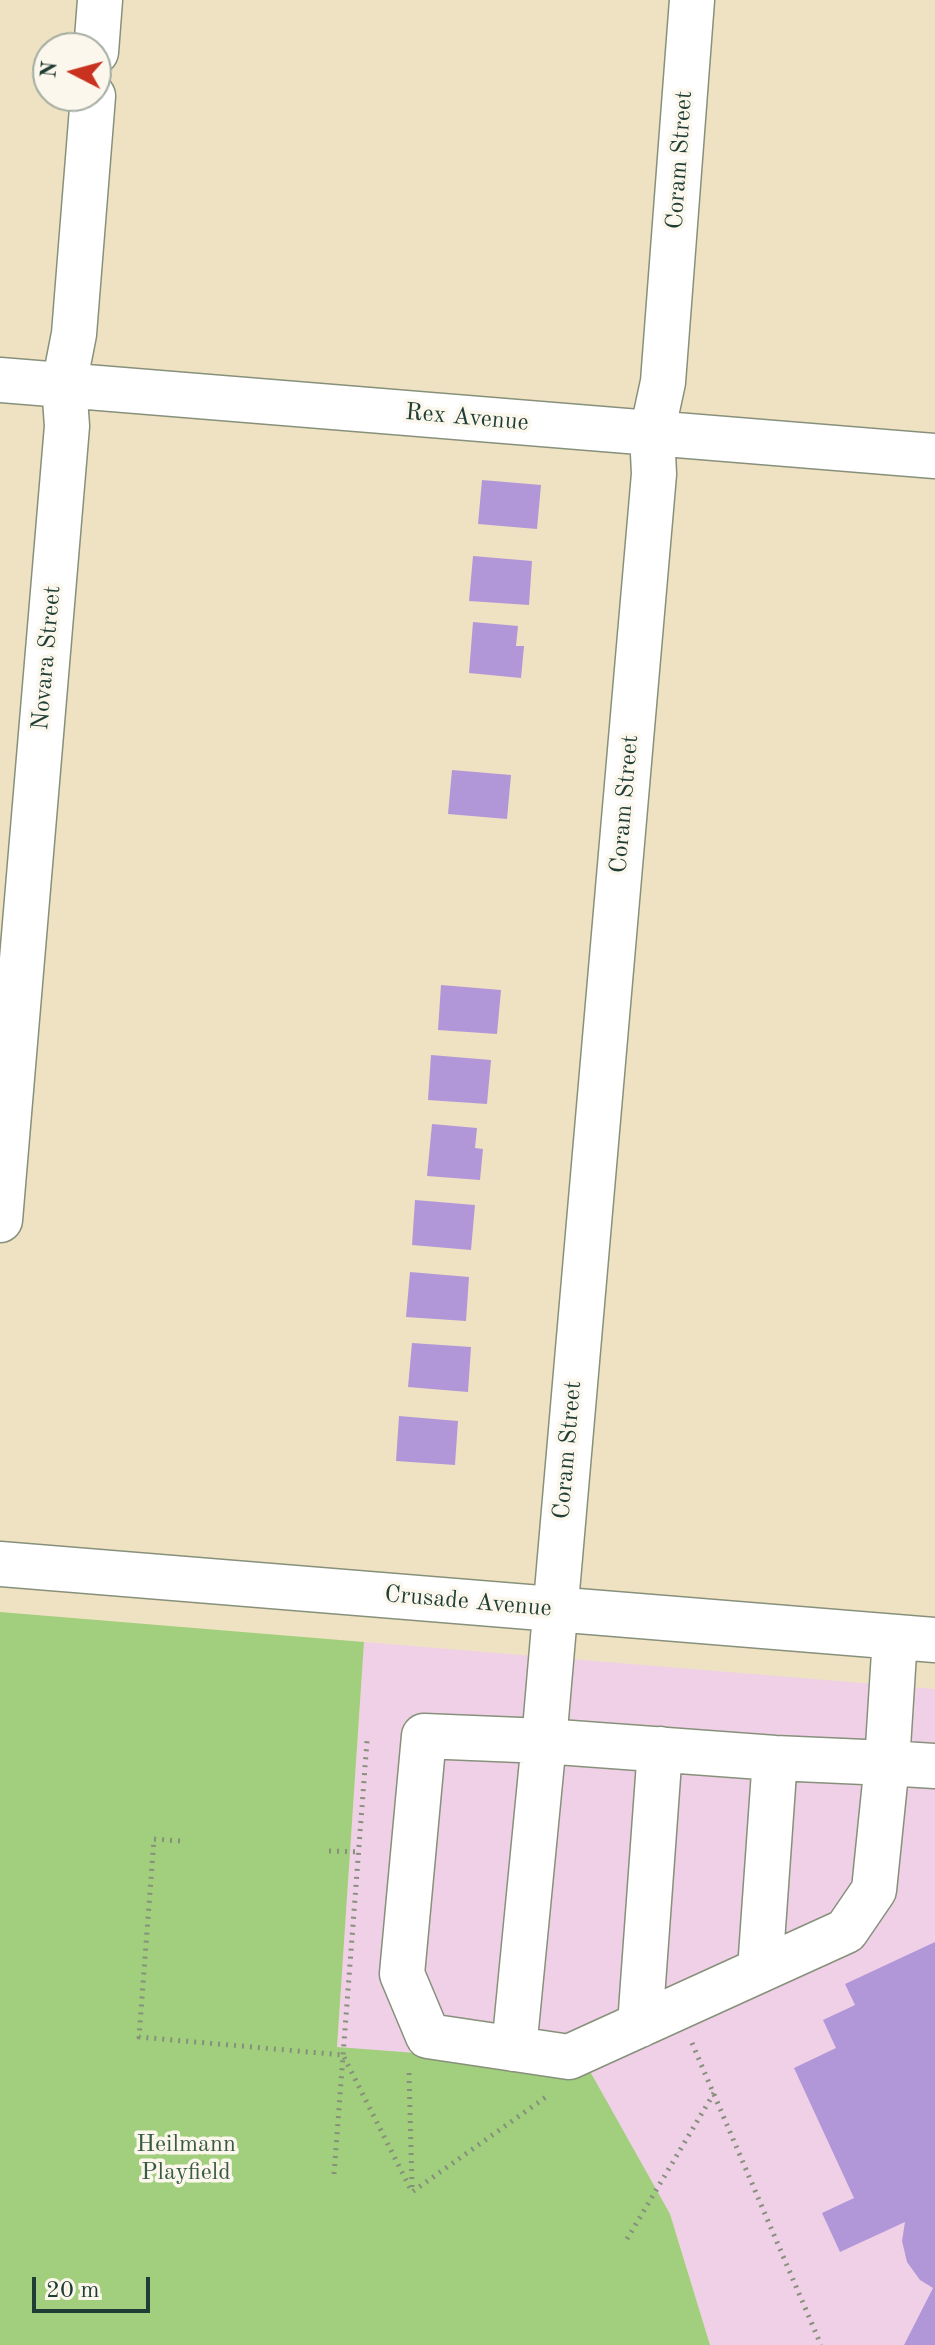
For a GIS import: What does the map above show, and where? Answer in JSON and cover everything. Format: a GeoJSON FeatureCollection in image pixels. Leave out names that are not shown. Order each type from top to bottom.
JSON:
{"type":"FeatureCollection","features":[{"type":"Feature","properties":{"kind":"street"},"geometry":{"type":"LineString","coordinates":[[98,32],[100,0]]}},
{"type":"Feature","properties":{"kind":"street","name":"Coram Street"},"geometry":{"type":"LineString","coordinates":[[514,2049],[544,1741],[654,474],[652,433],[663,382],[692,0]]}},
{"type":"Feature","properties":{"kind":"street","name":"Novara Street"},"geometry":{"type":"LineString","coordinates":[[0,1220],[67,426],[64,385],[74,334],[92,112]]}},
{"type":"Feature","properties":{"kind":"street","name":"Rex Avenue"},"geometry":{"type":"LineString","coordinates":[[0,380],[935,456]]}},
{"type":"Feature","properties":{"kind":"street","name":"Crusade Avenue"},"geometry":{"type":"LineString","coordinates":[[0,1564],[915,1638]]}},
{"type":"Feature","properties":{"kind":"street"},"geometry":{"type":"LineString","coordinates":[[915,1638],[887,1763],[874,1890],[846,1931],[569,2057],[428,2036],[402,1974],[424,1736],[544,1741],[775,1758],[887,1763],[935,1766]]}},
{"type":"Feature","properties":{"kind":"street"},"geometry":{"type":"LineString","coordinates":[[640,2025],[660,1749]]}},
{"type":"Feature","properties":{"kind":"street"},"geometry":{"type":"LineString","coordinates":[[760,1970],[775,1758]]}},
{"type":"Feature","properties":{"kind":"path"},"geometry":{"type":"LineString","coordinates":[[334,2174],[367,1741]]}},
{"type":"Feature","properties":{"kind":"path"},"geometry":{"type":"LineString","coordinates":[[329,1851],[359,1852]]}},
{"type":"Feature","properties":{"kind":"path"},"geometry":{"type":"LineString","coordinates":[[689,2035],[821,2345]]}},
{"type":"Feature","properties":{"kind":"path"},"geometry":{"type":"LineString","coordinates":[[627,2239],[714,2093]]}},
{"type":"Feature","properties":{"kind":"shaded area"},"geometry":{"type":"Polygon","coordinates":[[[364,1642],[935,1689],[935,2345],[710,2345],[670,2214],[337,2047],[364,1642]]]}},
{"type":"Feature","properties":{"kind":"green space","name":"Heilmann Playfield"},"geometry":{"type":"Polygon","coordinates":[[[0,1612],[364,1642],[337,2047],[587,2066],[670,2214],[710,2345],[0,2345],[0,1612]]]}},
{"type":"Feature","properties":{"kind":"building"},"geometry":{"type":"Polygon","coordinates":[[[482,480],[541,485],[537,529],[478,524],[482,480]]]}},
{"type":"Feature","properties":{"kind":"building"},"geometry":{"type":"Polygon","coordinates":[[[473,556],[532,561],[529,605],[469,601],[473,556]]]}},
{"type":"Feature","properties":{"kind":"building"},"geometry":{"type":"Polygon","coordinates":[[[473,622],[518,626],[516,646],[524,646],[521,678],[469,673],[473,622]]]}},
{"type":"Feature","properties":{"kind":"building"},"geometry":{"type":"Polygon","coordinates":[[[452,770],[511,775],[507,819],[448,814],[452,770]]]}},
{"type":"Feature","properties":{"kind":"building"},"geometry":{"type":"Polygon","coordinates":[[[441,985],[501,990],[497,1034],[438,1030],[441,985]]]}},
{"type":"Feature","properties":{"kind":"building"},"geometry":{"type":"Polygon","coordinates":[[[431,1055],[491,1060],[487,1104],[428,1100],[431,1055]]]}},
{"type":"Feature","properties":{"kind":"building"},"geometry":{"type":"Polygon","coordinates":[[[432,1124],[477,1128],[475,1148],[483,1149],[480,1180],[427,1176],[432,1124]]]}},
{"type":"Feature","properties":{"kind":"building"},"geometry":{"type":"Polygon","coordinates":[[[415,1200],[475,1205],[471,1250],[412,1245],[415,1200]]]}},
{"type":"Feature","properties":{"kind":"building"},"geometry":{"type":"Polygon","coordinates":[[[410,1272],[469,1277],[466,1321],[406,1317],[410,1272]]]}},
{"type":"Feature","properties":{"kind":"building"},"geometry":{"type":"Polygon","coordinates":[[[412,1343],[471,1347],[468,1392],[408,1387],[412,1343]]]}},
{"type":"Feature","properties":{"kind":"building"},"geometry":{"type":"Polygon","coordinates":[[[399,1416],[458,1421],[455,1465],[396,1461],[399,1416]]]}},
{"type":"Feature","properties":{"kind":"building"},"geometry":{"type":"Polygon","coordinates":[[[935,1942],[935,2345],[904,2345],[933,2288],[920,2280],[907,2262],[902,2241],[905,2222],[840,2252],[822,2213],[854,2198],[794,2068],[836,2048],[823,2020],[855,2005],[845,1984],[935,1942]]]}}]}
